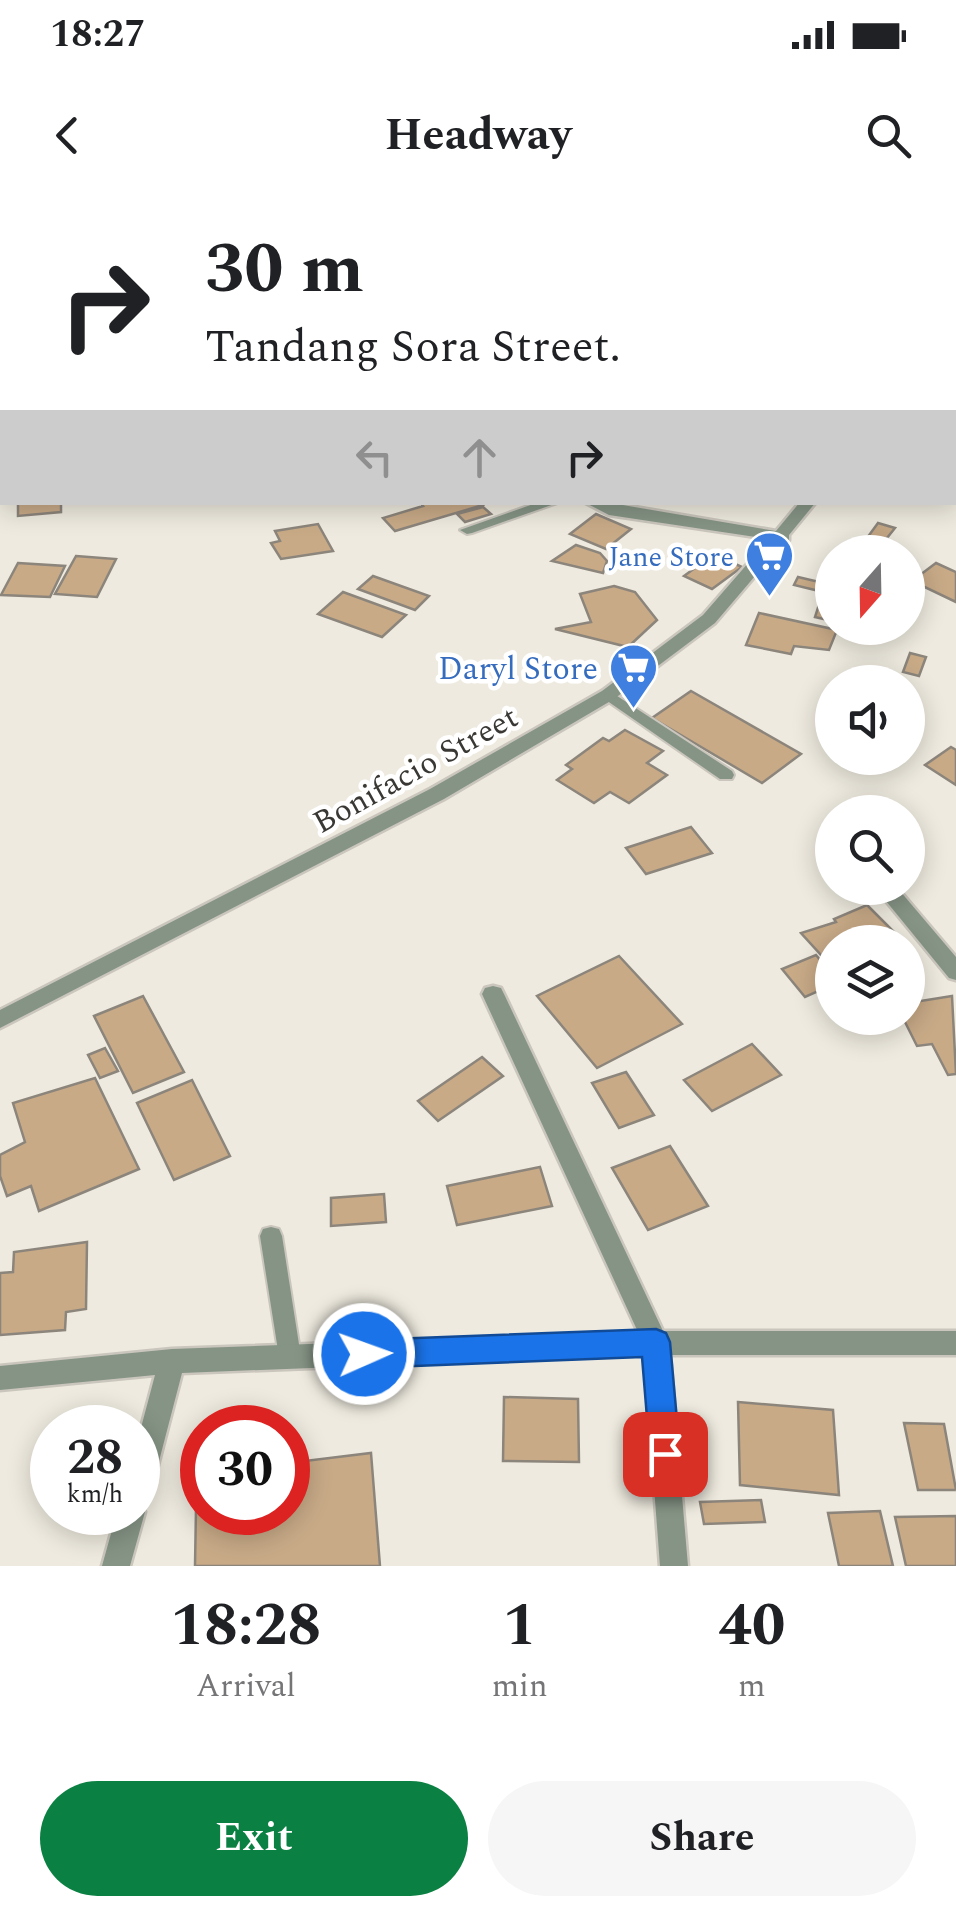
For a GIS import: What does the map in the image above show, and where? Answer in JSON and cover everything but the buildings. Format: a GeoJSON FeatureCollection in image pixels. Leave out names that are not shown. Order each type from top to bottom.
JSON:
{"type":"FeatureCollection","features":[{"type":"Feature","properties":{"kind":"street"},"geometry":{"type":"LineString","coordinates":[[597,505],[783,537]]}},
{"type":"Feature","properties":{"kind":"street","name":"Bonifacio Street"},"geometry":{"type":"LineString","coordinates":[[0,1020],[437,794],[608,695],[709,619],[807,505]]}},
{"type":"Feature","properties":{"kind":"street"},"geometry":{"type":"LineString","coordinates":[[900,905],[956,972]]}},
{"type":"Feature","properties":{"kind":"street"},"geometry":{"type":"LineString","coordinates":[[494,994],[656,1342],[674,1566]]}},
{"type":"Feature","properties":{"kind":"street"},"geometry":{"type":"LineString","coordinates":[[0,1378],[172,1361],[656,1342],[956,1343]]}},
{"type":"Feature","properties":{"kind":"street"},"geometry":{"type":"LineString","coordinates":[[160,1406],[172,1361]]}},
{"type":"Feature","properties":{"kind":"street"},"geometry":{"type":"LineString","coordinates":[[116,1566],[125,1535]]}},
{"type":"Feature","properties":{"kind":"lane"},"geometry":{"type":"LineString","coordinates":[[467,530],[545,505]]}},
{"type":"Feature","properties":{"kind":"lane"},"geometry":{"type":"LineString","coordinates":[[608,695],[726,775]]}},
{"type":"Feature","properties":{"kind":"lane"},"geometry":{"type":"LineString","coordinates":[[271,1236],[290,1357]]}},
{"type":"Feature","properties":{"kind":"place","name":"Jane Store"},"geometry":{"type":"Point","coordinates":[769,598]}},
{"type":"Feature","properties":{"kind":"place","name":"Daryl Store"},"geometry":{"type":"Point","coordinates":[633,710]}},
{"type":"Feature","properties":{"kind":"route"},"geometry":{"type":"LineString","coordinates":[[364,1354],[656,1342],[665,1454]]}}]}
